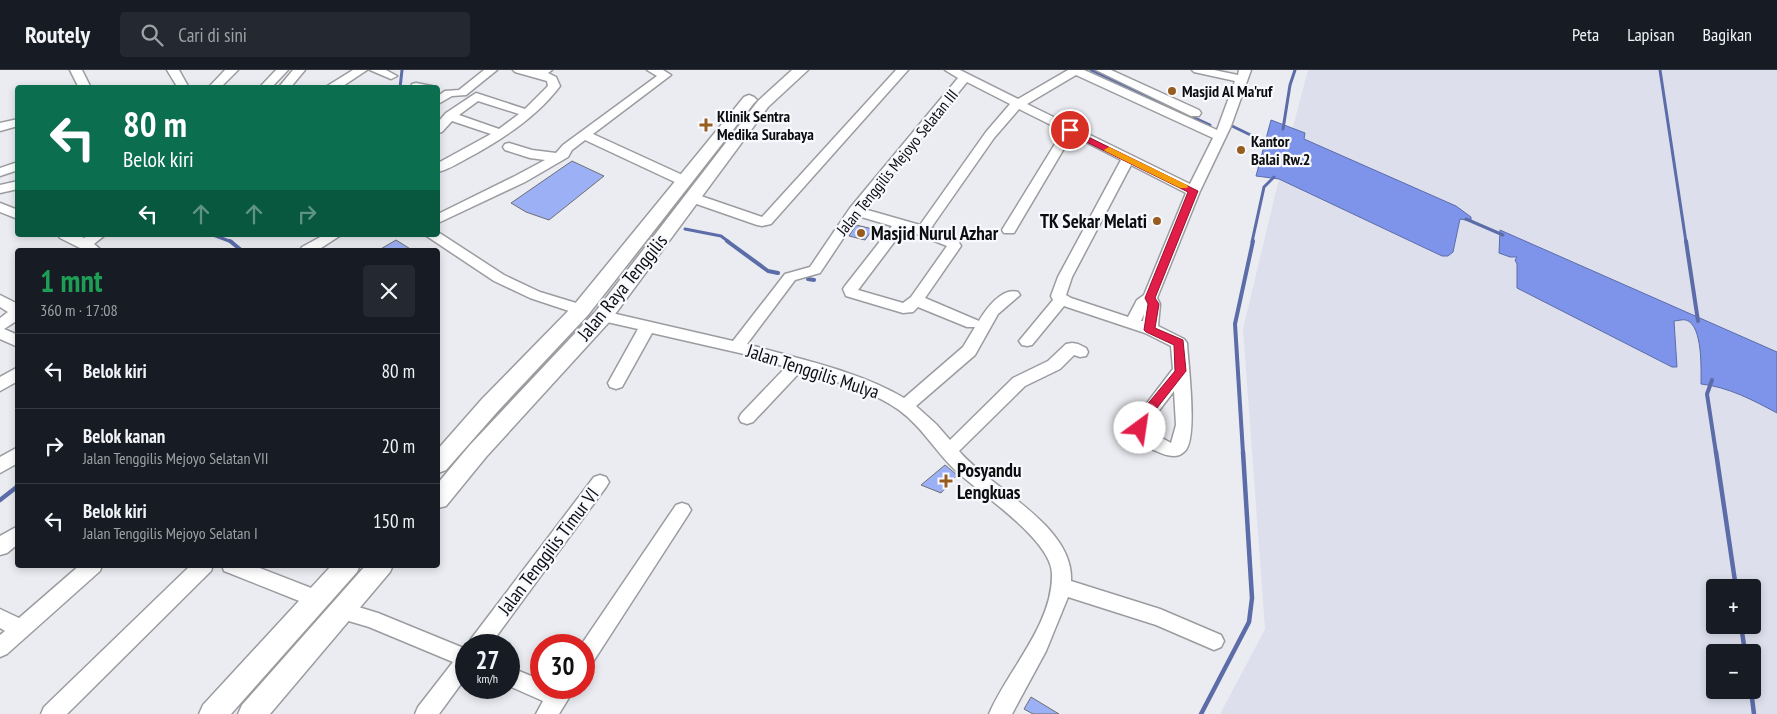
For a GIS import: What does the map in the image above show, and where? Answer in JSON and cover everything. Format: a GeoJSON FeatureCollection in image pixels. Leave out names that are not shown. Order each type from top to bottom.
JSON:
{"type":"FeatureCollection","features":[{"type":"Feature","properties":{"kind":"main road","name":"Jalan Raya Tenggilis"},"geometry":{"type":"LineString","coordinates":[[440,497],[478,451],[603,316],[665,220],[684,180],[750,99],[781,70]]}},
{"type":"Feature","properties":{"kind":"main road","name":"Jalan Raya Tenggilis"},"geometry":{"type":"LineString","coordinates":[[440,462],[536,356],[665,220],[693,198],[763,104],[796,71]]}},
{"type":"Feature","properties":{"kind":"main road"},"geometry":{"type":"LineString","coordinates":[[457,442],[478,451]]}},
{"type":"Feature","properties":{"kind":"main road"},"geometry":{"type":"LineString","coordinates":[[213,714],[345,568]]}},
{"type":"Feature","properties":{"kind":"main road"},"geometry":{"type":"LineString","coordinates":[[252,714],[378,568]]}},
{"type":"Feature","properties":{"kind":"street"},"geometry":{"type":"LineString","coordinates":[[76,70],[84,85]]}},
{"type":"Feature","properties":{"kind":"street"},"geometry":{"type":"LineString","coordinates":[[173,70],[182,85]]}},
{"type":"Feature","properties":{"kind":"street"},"geometry":{"type":"LineString","coordinates":[[216,85],[232,70]]}},
{"type":"Feature","properties":{"kind":"street"},"geometry":{"type":"LineString","coordinates":[[267,85],[282,70]]}},
{"type":"Feature","properties":{"kind":"street"},"geometry":{"type":"LineString","coordinates":[[286,85],[299,70]]}},
{"type":"Feature","properties":{"kind":"street"},"geometry":{"type":"LineString","coordinates":[[336,85],[361,70]]}},
{"type":"Feature","properties":{"kind":"street"},"geometry":{"type":"LineString","coordinates":[[376,70],[391,76]]}},
{"type":"Feature","properties":{"kind":"street"},"geometry":{"type":"LineString","coordinates":[[443,92],[462,93],[491,70]]}},
{"type":"Feature","properties":{"kind":"street"},"geometry":{"type":"LineString","coordinates":[[440,167],[457,159],[528,113],[554,86],[552,79],[543,72],[519,70]]}},
{"type":"Feature","properties":{"kind":"street"},"geometry":{"type":"LineString","coordinates":[[652,70],[669,73]]}},
{"type":"Feature","properties":{"kind":"street"},"geometry":{"type":"LineString","coordinates":[[693,198],[764,221],[902,70]]}},
{"type":"Feature","properties":{"kind":"street"},"geometry":{"type":"LineString","coordinates":[[952,70],[1194,191]]}},
{"type":"Feature","properties":{"kind":"street"},"geometry":{"type":"LineString","coordinates":[[924,230],[990,136],[1018,103],[1076,70],[1222,132]]}},
{"type":"Feature","properties":{"kind":"street"},"geometry":{"type":"LineString","coordinates":[[1132,324],[1142,304],[1150,298],[1194,191],[1222,132],[1243,75],[1198,70]]}},
{"type":"Feature","properties":{"kind":"street"},"geometry":{"type":"LineString","coordinates":[[1107,71],[1222,132]]}},
{"type":"Feature","properties":{"kind":"street"},"geometry":{"type":"LineString","coordinates":[[440,218],[520,179],[565,153],[567,148],[669,73]]}},
{"type":"Feature","properties":{"kind":"street","name":"Jalan Tenggilis Mejoyo Selatan III"},"geometry":{"type":"LineString","coordinates":[[737,347],[790,277],[813,272],[856,211],[965,77]]}},
{"type":"Feature","properties":{"kind":"street"},"geometry":{"type":"LineString","coordinates":[[440,127],[452,114],[476,97],[528,113]]}},
{"type":"Feature","properties":{"kind":"street"},"geometry":{"type":"LineString","coordinates":[[440,109],[499,133]]}},
{"type":"Feature","properties":{"kind":"street"},"geometry":{"type":"LineString","coordinates":[[0,112],[8,125]]}},
{"type":"Feature","properties":{"kind":"street"},"geometry":{"type":"LineString","coordinates":[[1010,230],[1070,130]]}},
{"type":"Feature","properties":{"kind":"street"},"geometry":{"type":"LineString","coordinates":[[584,135],[638,162],[684,180]]}},
{"type":"Feature","properties":{"kind":"street"},"geometry":{"type":"LineString","coordinates":[[508,148],[530,154],[556,157]]}},
{"type":"Feature","properties":{"kind":"street"},"geometry":{"type":"LineString","coordinates":[[1128,159],[1058,295],[1061,300],[1150,330],[1179,343],[1180,371]]}},
{"type":"Feature","properties":{"kind":"street"},"geometry":{"type":"LineString","coordinates":[[0,172],[15,167]]}},
{"type":"Feature","properties":{"kind":"street"},"geometry":{"type":"LineString","coordinates":[[0,182],[15,184]]}},
{"type":"Feature","properties":{"kind":"street"},"geometry":{"type":"LineString","coordinates":[[0,189],[15,185]]}},
{"type":"Feature","properties":{"kind":"street"},"geometry":{"type":"LineString","coordinates":[[0,207],[15,214]]}},
{"type":"Feature","properties":{"kind":"street"},"geometry":{"type":"LineString","coordinates":[[856,211],[924,230],[952,242],[954,246],[916,300],[908,308],[851,293],[850,289],[901,224]]}},
{"type":"Feature","properties":{"kind":"street"},"geometry":{"type":"LineString","coordinates":[[0,219],[15,214]]}},
{"type":"Feature","properties":{"kind":"street"},"geometry":{"type":"LineString","coordinates":[[69,237],[90,247]]}},
{"type":"Feature","properties":{"kind":"street"},"geometry":{"type":"LineString","coordinates":[[311,248],[330,237]]}},
{"type":"Feature","properties":{"kind":"street"},"geometry":{"type":"LineString","coordinates":[[435,237],[499,278],[535,295],[581,310]]}},
{"type":"Feature","properties":{"kind":"street"},"geometry":{"type":"LineString","coordinates":[[905,406],[969,351],[992,312],[1013,295]]}},
{"type":"Feature","properties":{"kind":"street"},"geometry":{"type":"LineString","coordinates":[[1150,298],[1153,304],[1150,330]]}},
{"type":"Feature","properties":{"kind":"street"},"geometry":{"type":"LineString","coordinates":[[0,300],[15,308]]}},
{"type":"Feature","properties":{"kind":"street"},"geometry":{"type":"LineString","coordinates":[[916,300],[972,323]]}},
{"type":"Feature","properties":{"kind":"street"},"geometry":{"type":"LineString","coordinates":[[1027,341],[1043,319],[1061,300]]}},
{"type":"Feature","properties":{"kind":"street","name":"Jalan Tenggilis Mulya"},"geometry":{"type":"LineString","coordinates":[[603,316],[737,347],[797,364],[885,394],[905,406],[930,428],[959,463],[1040,532],[1051,545],[1061,567],[1062,587],[1048,624],[1020,682],[1000,714]]}},
{"type":"Feature","properties":{"kind":"street"},"geometry":{"type":"LineString","coordinates":[[616,383],[648,326]]}},
{"type":"Feature","properties":{"kind":"street"},"geometry":{"type":"LineString","coordinates":[[0,333],[15,340]]}},
{"type":"Feature","properties":{"kind":"street"},"geometry":{"type":"LineString","coordinates":[[948,451],[1019,382],[1054,365],[1072,348],[1080,352]]}},
{"type":"Feature","properties":{"kind":"street"},"geometry":{"type":"LineString","coordinates":[[747,418],[797,364]]}},
{"type":"Feature","properties":{"kind":"street"},"geometry":{"type":"LineString","coordinates":[[0,385],[15,375]]}},
{"type":"Feature","properties":{"kind":"street"},"geometry":{"type":"LineString","coordinates":[[0,466],[15,456]]}},
{"type":"Feature","properties":{"kind":"street","name":"Jalan Tenggilis Timur VI"},"geometry":{"type":"LineString","coordinates":[[486,634],[600,482]]}},
{"type":"Feature","properties":{"kind":"street"},"geometry":{"type":"LineString","coordinates":[[595,641],[682,510]]}},
{"type":"Feature","properties":{"kind":"street"},"geometry":{"type":"LineString","coordinates":[[0,547],[15,535]]}},
{"type":"Feature","properties":{"kind":"street"},"geometry":{"type":"LineString","coordinates":[[0,648],[90,568]]}},
{"type":"Feature","properties":{"kind":"street"},"geometry":{"type":"LineString","coordinates":[[52,714],[201,568]]}},
{"type":"Feature","properties":{"kind":"street"},"geometry":{"type":"LineString","coordinates":[[239,568],[317,599]]}},
{"type":"Feature","properties":{"kind":"street"},"geometry":{"type":"LineString","coordinates":[[1062,587],[1160,618],[1214,641]]}},
{"type":"Feature","properties":{"kind":"street"},"geometry":{"type":"LineString","coordinates":[[342,611],[371,619],[455,654]]}},
{"type":"Feature","properties":{"kind":"street"},"geometry":{"type":"LineString","coordinates":[[0,618],[22,629]]}},
{"type":"Feature","properties":{"kind":"street"},"geometry":{"type":"LineString","coordinates":[[426,714],[455,674]]}},
{"type":"Feature","properties":{"kind":"street"},"geometry":{"type":"LineString","coordinates":[[520,682],[556,700]]}},
{"type":"Feature","properties":{"kind":"shaded area"},"geometry":{"type":"Polygon","coordinates":[[[1308,70],[1777,70],[1777,714],[1220,714],[1265,629],[1243,329],[1276,191],[1308,70]]]}},
{"type":"Feature","properties":{"kind":"water"},"geometry":{"type":"Polygon","coordinates":[[[1271,120],[1305,133],[1304,139],[1456,206],[1471,217],[1471,221],[1460,219],[1453,252],[1448,256],[1442,256],[1279,179],[1256,176],[1271,120]]]}},
{"type":"Feature","properties":{"kind":"water"},"geometry":{"type":"Polygon","coordinates":[[[1500,230],[1777,352],[1777,413],[1731,391],[1701,384],[1701,359],[1696,330],[1686,320],[1674,321],[1677,367],[1672,367],[1517,288],[1517,264],[1515,260],[1517,257],[1510,257],[1499,253],[1500,230]]]}},
{"type":"Feature","properties":{"kind":"building"},"geometry":{"type":"Polygon","coordinates":[[[572,161],[604,176],[549,220],[526,212],[511,203],[572,161]]]}},
{"type":"Feature","properties":{"kind":"building","name":"Masjid Nurul Azhar"},"geometry":{"type":"Polygon","coordinates":[[[856,225],[873,229],[865,240],[849,236],[856,225]]]}},
{"type":"Feature","properties":{"kind":"building"},"geometry":{"type":"Polygon","coordinates":[[[396,240],[409,248],[382,248],[396,240]]]}},
{"type":"Feature","properties":{"kind":"building"},"geometry":{"type":"Polygon","coordinates":[[[945,465],[957,475],[941,493],[921,485],[945,465]]]}},
{"type":"Feature","properties":{"kind":"building"},"geometry":{"type":"Polygon","coordinates":[[[1031,697],[1059,714],[1033,714],[1024,709],[1031,697]]]}},
{"type":"Feature","properties":{"kind":"waterway"},"geometry":{"type":"LineString","coordinates":[[400,85],[402,70]]}},
{"type":"Feature","properties":{"kind":"waterway"},"geometry":{"type":"LineString","coordinates":[[1091,70],[1210,125]]}},
{"type":"Feature","properties":{"kind":"waterway"},"geometry":{"type":"LineString","coordinates":[[1283,129],[1290,85],[1295,70]]}},
{"type":"Feature","properties":{"kind":"waterway"},"geometry":{"type":"LineString","coordinates":[[1660,70],[1686,242]]}},
{"type":"Feature","properties":{"kind":"waterway"},"geometry":{"type":"LineString","coordinates":[[1230,125],[1269,144]]}},
{"type":"Feature","properties":{"kind":"waterway"},"geometry":{"type":"LineString","coordinates":[[1252,242],[1264,187],[1274,177]]}},
{"type":"Feature","properties":{"kind":"waterway"},"geometry":{"type":"LineString","coordinates":[[1466,219],[1503,235]]}},
{"type":"Feature","properties":{"kind":"waterway"},"geometry":{"type":"LineString","coordinates":[[685,229],[721,236],[729,242]]}},
{"type":"Feature","properties":{"kind":"waterway"},"geometry":{"type":"LineString","coordinates":[[218,237],[231,241]]}},
{"type":"Feature","properties":{"kind":"waterway"},"geometry":{"type":"LineString","coordinates":[[231,241],[239,248]]}},
{"type":"Feature","properties":{"kind":"waterway"},"geometry":{"type":"LineString","coordinates":[[727,241],[768,271],[778,273]]}},
{"type":"Feature","properties":{"kind":"waterway"},"geometry":{"type":"LineString","coordinates":[[1243,453],[1235,324],[1253,241]]}},
{"type":"Feature","properties":{"kind":"waterway"},"geometry":{"type":"LineString","coordinates":[[1686,241],[1698,321]]}},
{"type":"Feature","properties":{"kind":"waterway"},"geometry":{"type":"LineString","coordinates":[[808,279],[814,280]]}},
{"type":"Feature","properties":{"kind":"waterway"},"geometry":{"type":"LineString","coordinates":[[1712,380],[1707,394],[1716,453]]}},
{"type":"Feature","properties":{"kind":"waterway"},"geometry":{"type":"LineString","coordinates":[[1201,714],[1249,622],[1252,598],[1243,452]]}},
{"type":"Feature","properties":{"kind":"waterway"},"geometry":{"type":"LineString","coordinates":[[1716,452],[1735,579]]}},
{"type":"Feature","properties":{"kind":"waterway"},"geometry":{"type":"LineString","coordinates":[[0,500],[15,488]]}},
{"type":"Feature","properties":{"kind":"waterway"},"geometry":{"type":"LineString","coordinates":[[1742,634],[1744,644]]}},
{"type":"Feature","properties":{"kind":"waterway"},"geometry":{"type":"LineString","coordinates":[[1752,699],[1754,714]]}},
{"type":"Feature","properties":{"kind":"slow traffic"},"geometry":{"type":"LineString","coordinates":[[1109,150],[1184,187]]}},
{"type":"Feature","properties":{"kind":"place","name":"Masjid Al Ma'ruf"},"geometry":{"type":"Point","coordinates":[1172,91]}},
{"type":"Feature","properties":{"kind":"place","name":"Klinik Sentra Medika Surabaya"},"geometry":{"type":"Point","coordinates":[706,125]}},
{"type":"Feature","properties":{"kind":"place","name":"Kantor Balai Rw.2"},"geometry":{"type":"Point","coordinates":[1241,150]}},
{"type":"Feature","properties":{"kind":"place","name":"TK Sekar Melati"},"geometry":{"type":"Point","coordinates":[1157,221]}},
{"type":"Feature","properties":{"kind":"place","name":"Masjid Nurul Azhar"},"geometry":{"type":"Point","coordinates":[861,233]}},
{"type":"Feature","properties":{"kind":"place","name":"Posyandu Lengkuas"},"geometry":{"type":"Point","coordinates":[946,481]}},
{"type":"Feature","properties":{"kind":"route"},"geometry":{"type":"LineString","coordinates":[[1070,130],[1194,191],[1150,298],[1153,304],[1150,330],[1179,343],[1181,349],[1180,371],[1170,386],[1146,413],[1139,424],[1140,428]]}}]}
